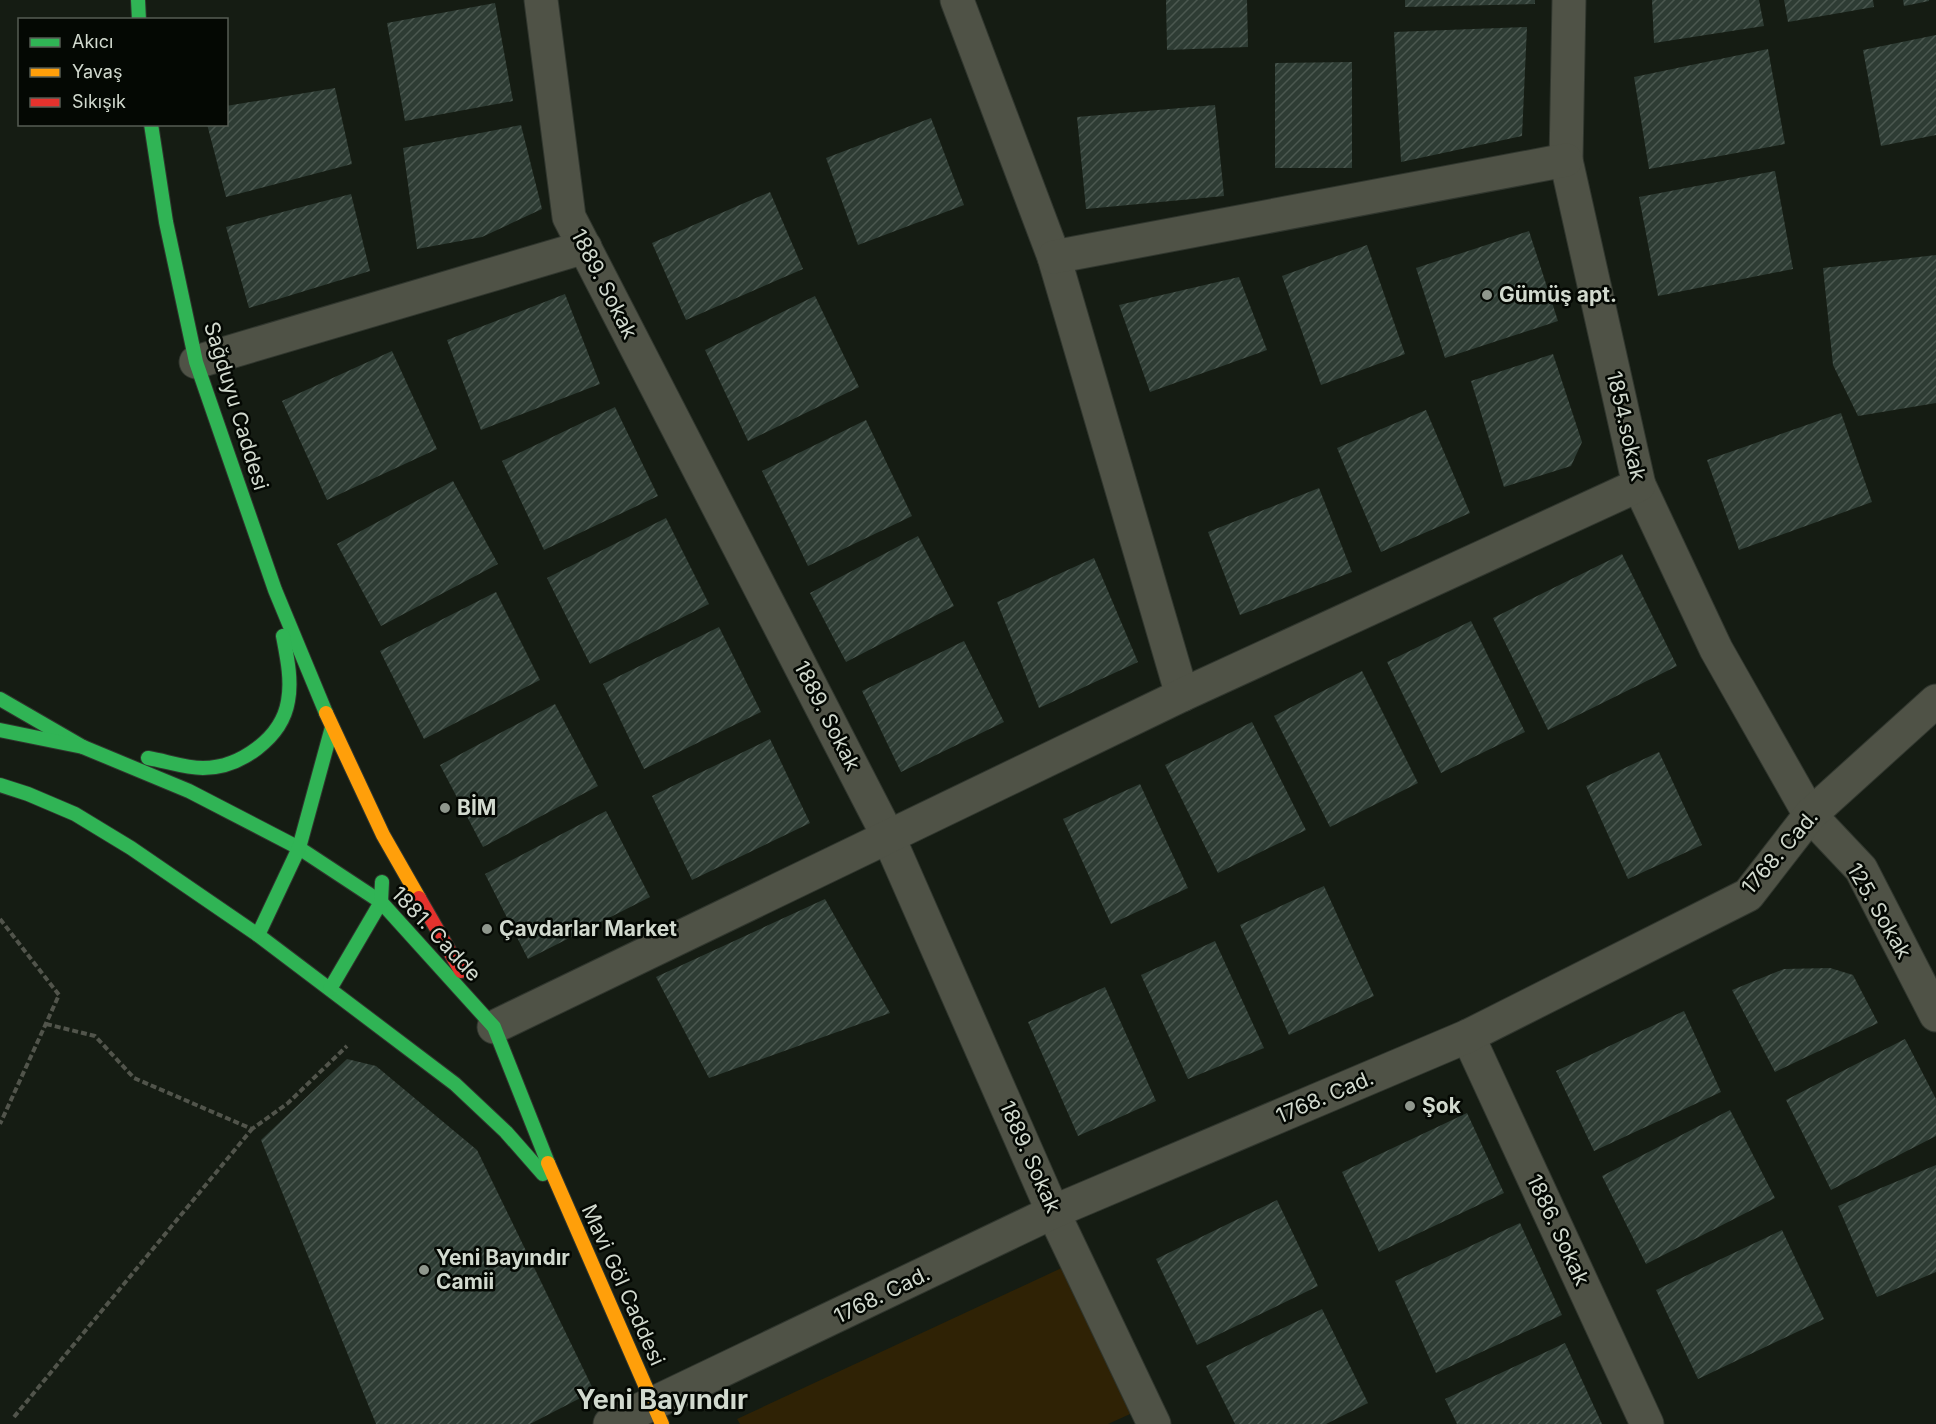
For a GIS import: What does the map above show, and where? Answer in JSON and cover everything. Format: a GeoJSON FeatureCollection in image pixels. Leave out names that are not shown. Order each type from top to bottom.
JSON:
{"type":"FeatureCollection","features":[{"type":"Feature","properties":{"kind":"main road"},"geometry":{"type":"LineString","coordinates":[[138,0],[139,18]]}},
{"type":"Feature","properties":{"kind":"main road","name":"Sağduyu Caddesi"},"geometry":{"type":"LineString","coordinates":[[151,126],[166,222],[196,362],[275,590]]}},
{"type":"Feature","properties":{"kind":"main road"},"geometry":{"type":"LineString","coordinates":[[275,590],[332,727],[383,835],[494,1027]]}},
{"type":"Feature","properties":{"kind":"main road","name":"1881. Cadde"},"geometry":{"type":"LineString","coordinates":[[0,730],[204,768],[239,762],[275,732],[288,703],[287,658],[275,590]]}},
{"type":"Feature","properties":{"kind":"main road"},"geometry":{"type":"LineString","coordinates":[[0,699],[83,747]]}},
{"type":"Feature","properties":{"kind":"main road"},"geometry":{"type":"LineString","coordinates":[[258,935],[299,848],[332,727]]}},
{"type":"Feature","properties":{"kind":"main road","name":"1881. Cadde"},"geometry":{"type":"LineString","coordinates":[[83,747],[189,790],[299,848],[381,902],[494,1027],[561,1196]]}},
{"type":"Feature","properties":{"kind":"main road"},"geometry":{"type":"LineString","coordinates":[[0,785],[75,814],[141,855],[258,935],[455,1084],[506,1132],[561,1196]]}},
{"type":"Feature","properties":{"kind":"main road"},"geometry":{"type":"LineString","coordinates":[[330,989],[381,902],[383,835]]}},
{"type":"Feature","properties":{"kind":"main road","name":"Mavi Göl Caddesi"},"geometry":{"type":"LineString","coordinates":[[561,1196],[658,1414]]}},
{"type":"Feature","properties":{"kind":"street","name":"1889. Sokak"},"geometry":{"type":"LineString","coordinates":[[541,0],[569,217],[888,836],[1053,1212],[1154,1424]]}},
{"type":"Feature","properties":{"kind":"street"},"geometry":{"type":"LineString","coordinates":[[957,0],[1054,257],[1073,329],[1182,695]]}},
{"type":"Feature","properties":{"kind":"street","name":"1854.sokak"},"geometry":{"type":"LineString","coordinates":[[1569,0],[1566,160],[1639,485],[1716,649],[1810,815]]}},
{"type":"Feature","properties":{"kind":"street"},"geometry":{"type":"LineString","coordinates":[[1054,257],[1566,160]]}},
{"type":"Feature","properties":{"kind":"street"},"geometry":{"type":"LineString","coordinates":[[196,362],[585,247]]}},
{"type":"Feature","properties":{"kind":"street"},"geometry":{"type":"LineString","coordinates":[[494,1027],[1182,695],[1639,485]]}},
{"type":"Feature","properties":{"kind":"street","name":"1768. Cad."},"geometry":{"type":"LineString","coordinates":[[610,1424],[658,1414],[1053,1212],[1468,1036],[1748,895],[1810,815],[1936,701]]}},
{"type":"Feature","properties":{"kind":"street","name":"125. Sokak"},"geometry":{"type":"LineString","coordinates":[[1810,815],[1861,869],[1936,1015]]}},
{"type":"Feature","properties":{"kind":"street","name":"1886. Sokak"},"geometry":{"type":"LineString","coordinates":[[1468,1036],[1647,1424]]}},
{"type":"Feature","properties":{"kind":"path"},"geometry":{"type":"LineString","coordinates":[[0,919],[59,995],[0,1124]]}},
{"type":"Feature","properties":{"kind":"path"},"geometry":{"type":"LineString","coordinates":[[15,1417],[252,1129],[288,1103],[347,1046],[367,1016]]}},
{"type":"Feature","properties":{"kind":"path"},"geometry":{"type":"LineString","coordinates":[[46,1024],[95,1036],[134,1078],[252,1129]]}},
{"type":"Feature","properties":{"kind":"shaded area"},"geometry":{"type":"Polygon","coordinates":[[[1068,1265],[1139,1410],[1108,1424],[740,1424],[737,1419],[1068,1265]]]}},
{"type":"Feature","properties":{"kind":"building"},"geometry":{"type":"Polygon","coordinates":[[[1166,0],[1247,0],[1248,47],[1167,50],[1166,0]]]}},
{"type":"Feature","properties":{"kind":"building"},"geometry":{"type":"Polygon","coordinates":[[[1405,0],[1535,0],[1535,4],[1405,7],[1405,0]]]}},
{"type":"Feature","properties":{"kind":"building"},"geometry":{"type":"Polygon","coordinates":[[[1652,0],[1759,0],[1764,26],[1654,43],[1652,0]]]}},
{"type":"Feature","properties":{"kind":"building"},"geometry":{"type":"Polygon","coordinates":[[[1784,0],[1873,0],[1874,7],[1788,22],[1784,0]]]}},
{"type":"Feature","properties":{"kind":"building"},"geometry":{"type":"Polygon","coordinates":[[[1903,0],[1929,0],[1929,1],[1904,6],[1903,0]]]}},
{"type":"Feature","properties":{"kind":"building"},"geometry":{"type":"Polygon","coordinates":[[[495,3],[513,101],[405,121],[387,23],[495,3]]]}},
{"type":"Feature","properties":{"kind":"building"},"geometry":{"type":"Polygon","coordinates":[[[1527,27],[1522,136],[1401,162],[1394,32],[1527,27]]]}},
{"type":"Feature","properties":{"kind":"building"},"geometry":{"type":"Polygon","coordinates":[[[1936,35],[1936,135],[1881,146],[1863,50],[1936,35]]]}},
{"type":"Feature","properties":{"kind":"building"},"geometry":{"type":"Polygon","coordinates":[[[1768,49],[1785,144],[1649,169],[1634,77],[1768,49]]]}},
{"type":"Feature","properties":{"kind":"building"},"geometry":{"type":"Polygon","coordinates":[[[1352,62],[1352,168],[1275,168],[1275,63],[1352,62]]]}},
{"type":"Feature","properties":{"kind":"building"},"geometry":{"type":"Polygon","coordinates":[[[335,88],[352,164],[226,197],[208,126],[228,126],[228,106],[335,88]]]}},
{"type":"Feature","properties":{"kind":"building"},"geometry":{"type":"Polygon","coordinates":[[[1215,105],[1224,196],[1086,209],[1077,117],[1215,105]]]}},
{"type":"Feature","properties":{"kind":"building"},"geometry":{"type":"Polygon","coordinates":[[[931,118],[964,205],[858,245],[826,158],[931,118]]]}},
{"type":"Feature","properties":{"kind":"building"},"geometry":{"type":"Polygon","coordinates":[[[521,125],[542,209],[482,237],[417,249],[403,148],[521,125]]]}},
{"type":"Feature","properties":{"kind":"building"},"geometry":{"type":"Polygon","coordinates":[[[1775,171],[1793,269],[1658,296],[1639,197],[1775,171]]]}},
{"type":"Feature","properties":{"kind":"building"},"geometry":{"type":"Polygon","coordinates":[[[770,192],[803,269],[686,320],[652,243],[770,192]]]}},
{"type":"Feature","properties":{"kind":"building"},"geometry":{"type":"Polygon","coordinates":[[[351,194],[370,271],[249,308],[226,227],[351,194]]]}},
{"type":"Feature","properties":{"kind":"building","name":"Gümüş apt."},"geometry":{"type":"Polygon","coordinates":[[[1529,231],[1558,321],[1445,358],[1416,268],[1529,231]]]}},
{"type":"Feature","properties":{"kind":"building"},"geometry":{"type":"Polygon","coordinates":[[[1367,245],[1405,354],[1321,385],[1282,276],[1367,245]]]}},
{"type":"Feature","properties":{"kind":"building"},"geometry":{"type":"Polygon","coordinates":[[[1936,255],[1936,403],[1858,416],[1833,365],[1823,268],[1936,255]]]}},
{"type":"Feature","properties":{"kind":"building"},"geometry":{"type":"Polygon","coordinates":[[[1239,277],[1267,350],[1150,392],[1119,305],[1239,277]]]}},
{"type":"Feature","properties":{"kind":"building"},"geometry":{"type":"Polygon","coordinates":[[[565,294],[600,384],[481,430],[447,340],[565,294]]]}},
{"type":"Feature","properties":{"kind":"building"},"geometry":{"type":"Polygon","coordinates":[[[815,296],[859,387],[748,441],[705,350],[815,296]]]}},
{"type":"Feature","properties":{"kind":"building"},"geometry":{"type":"Polygon","coordinates":[[[392,351],[437,449],[327,500],[282,401],[392,351]]]}},
{"type":"Feature","properties":{"kind":"building"},"geometry":{"type":"Polygon","coordinates":[[[1553,354],[1582,442],[1571,466],[1504,487],[1471,381],[1553,354]]]}},
{"type":"Feature","properties":{"kind":"building"},"geometry":{"type":"Polygon","coordinates":[[[615,407],[658,496],[544,550],[502,461],[615,407]]]}},
{"type":"Feature","properties":{"kind":"building"},"geometry":{"type":"Polygon","coordinates":[[[1426,410],[1470,513],[1381,552],[1337,448],[1426,410]]]}},
{"type":"Feature","properties":{"kind":"building"},"geometry":{"type":"Polygon","coordinates":[[[1841,413],[1872,502],[1739,550],[1707,460],[1841,413]]]}},
{"type":"Feature","properties":{"kind":"building"},"geometry":{"type":"Polygon","coordinates":[[[866,420],[912,516],[808,566],[762,471],[866,420]]]}},
{"type":"Feature","properties":{"kind":"building"},"geometry":{"type":"Polygon","coordinates":[[[453,481],[498,564],[381,626],[337,544],[453,481]]]}},
{"type":"Feature","properties":{"kind":"building"},"geometry":{"type":"Polygon","coordinates":[[[1319,488],[1352,572],[1240,615],[1208,532],[1319,488]]]}},
{"type":"Feature","properties":{"kind":"building"},"geometry":{"type":"Polygon","coordinates":[[[666,518],[709,604],[590,664],[547,578],[666,518]]]}},
{"type":"Feature","properties":{"kind":"building"},"geometry":{"type":"Polygon","coordinates":[[[918,536],[954,606],[846,662],[810,593],[918,536]]]}},
{"type":"Feature","properties":{"kind":"building"},"geometry":{"type":"Polygon","coordinates":[[[1622,554],[1677,666],[1548,730],[1493,618],[1622,554]]]}},
{"type":"Feature","properties":{"kind":"building"},"geometry":{"type":"Polygon","coordinates":[[[1094,558],[1138,662],[1039,708],[997,602],[1094,558]]]}},
{"type":"Feature","properties":{"kind":"building"},"geometry":{"type":"Polygon","coordinates":[[[496,592],[540,680],[424,739],[380,651],[496,592]]]}},
{"type":"Feature","properties":{"kind":"building"},"geometry":{"type":"Polygon","coordinates":[[[1471,621],[1525,732],[1441,773],[1387,662],[1471,621]]]}},
{"type":"Feature","properties":{"kind":"building"},"geometry":{"type":"Polygon","coordinates":[[[719,627],[761,712],[644,769],[603,684],[719,627]]]}},
{"type":"Feature","properties":{"kind":"building"},"geometry":{"type":"Polygon","coordinates":[[[964,641],[1004,722],[901,772],[862,691],[964,641]]]}},
{"type":"Feature","properties":{"kind":"building"},"geometry":{"type":"Polygon","coordinates":[[[1362,671],[1418,783],[1330,827],[1274,716],[1362,671]]]}},
{"type":"Feature","properties":{"kind":"building"},"geometry":{"type":"Polygon","coordinates":[[[555,704],[598,786],[483,847],[440,765],[555,704]]]}},
{"type":"Feature","properties":{"kind":"building"},"geometry":{"type":"Polygon","coordinates":[[[1252,722],[1306,830],[1218,873],[1165,765],[1252,722]]]}},
{"type":"Feature","properties":{"kind":"building"},"geometry":{"type":"Polygon","coordinates":[[[770,739],[810,823],[692,880],[652,796],[770,739]]]}},
{"type":"Feature","properties":{"kind":"building"},"geometry":{"type":"Polygon","coordinates":[[[1659,752],[1702,845],[1628,879],[1586,786],[1659,752]]]}},
{"type":"Feature","properties":{"kind":"building"},"geometry":{"type":"Polygon","coordinates":[[[1140,784],[1188,888],[1111,924],[1063,819],[1140,784]]]}},
{"type":"Feature","properties":{"kind":"building"},"geometry":{"type":"Polygon","coordinates":[[[606,811],[650,897],[528,959],[485,874],[606,811]]]}},
{"type":"Feature","properties":{"kind":"building"},"geometry":{"type":"Polygon","coordinates":[[[1324,886],[1374,996],[1289,1035],[1240,925],[1324,886]]]}},
{"type":"Feature","properties":{"kind":"building"},"geometry":{"type":"Polygon","coordinates":[[[825,899],[890,1013],[709,1078],[656,977],[825,899]]]}},
{"type":"Feature","properties":{"kind":"building"},"geometry":{"type":"Polygon","coordinates":[[[1215,941],[1264,1048],[1188,1079],[1141,975],[1215,941]]]}},
{"type":"Feature","properties":{"kind":"building"},"geometry":{"type":"Polygon","coordinates":[[[1830,968],[1853,975],[1878,1023],[1775,1072],[1732,990],[1784,969],[1830,968]]]}},
{"type":"Feature","properties":{"kind":"building"},"geometry":{"type":"Polygon","coordinates":[[[1105,987],[1156,1101],[1078,1136],[1028,1022],[1105,987]]]}},
{"type":"Feature","properties":{"kind":"building"},"geometry":{"type":"Polygon","coordinates":[[[1684,1011],[1721,1092],[1594,1151],[1556,1071],[1684,1011]]]}},
{"type":"Feature","properties":{"kind":"building"},"geometry":{"type":"Polygon","coordinates":[[[1905,1039],[1936,1099],[1936,1136],[1831,1190],[1786,1100],[1905,1039]]]}},
{"type":"Feature","properties":{"kind":"building","name":"Yeni Bayındır Camii"},"geometry":{"type":"Polygon","coordinates":[[[347,1059],[376,1066],[477,1150],[594,1391],[530,1424],[376,1424],[261,1140],[347,1059]]]}},
{"type":"Feature","properties":{"kind":"building"},"geometry":{"type":"Polygon","coordinates":[[[1730,1110],[1775,1198],[1646,1264],[1602,1176],[1730,1110]]]}},
{"type":"Feature","properties":{"kind":"building"},"geometry":{"type":"Polygon","coordinates":[[[1467,1113],[1504,1193],[1379,1252],[1342,1172],[1467,1113]]]}},
{"type":"Feature","properties":{"kind":"building"},"geometry":{"type":"Polygon","coordinates":[[[1936,1165],[1936,1272],[1877,1297],[1838,1206],[1936,1165]]]}},
{"type":"Feature","properties":{"kind":"building"},"geometry":{"type":"Polygon","coordinates":[[[1277,1200],[1318,1286],[1197,1345],[1156,1259],[1277,1200]]]}},
{"type":"Feature","properties":{"kind":"building"},"geometry":{"type":"Polygon","coordinates":[[[1520,1223],[1562,1315],[1436,1373],[1395,1281],[1520,1223]]]}},
{"type":"Feature","properties":{"kind":"building"},"geometry":{"type":"Polygon","coordinates":[[[1782,1230],[1824,1319],[1698,1379],[1656,1290],[1782,1230]]]}},
{"type":"Feature","properties":{"kind":"building"},"geometry":{"type":"Polygon","coordinates":[[[1322,1309],[1368,1403],[1326,1424],[1235,1424],[1206,1366],[1322,1309]]]}},
{"type":"Feature","properties":{"kind":"building"},"geometry":{"type":"Polygon","coordinates":[[[1565,1343],[1602,1424],[1457,1424],[1445,1399],[1565,1343]]]}},
{"type":"Feature","properties":{"kind":"traffic: fast"},"geometry":{"type":"LineString","coordinates":[[138,0],[139,18]]}},
{"type":"Feature","properties":{"kind":"traffic: fast"},"geometry":{"type":"LineString","coordinates":[[151,126],[166,222],[196,362],[275,590],[326,713]]}},
{"type":"Feature","properties":{"kind":"traffic: fast"},"geometry":{"type":"LineString","coordinates":[[148,758],[189,767],[217,767],[245,757],[257,748],[277,727],[288,701],[289,677],[283,636]]}},
{"type":"Feature","properties":{"kind":"traffic: fast"},"geometry":{"type":"LineString","coordinates":[[0,699],[83,747]]}},
{"type":"Feature","properties":{"kind":"traffic: fast"},"geometry":{"type":"LineString","coordinates":[[258,935],[299,848],[332,727]]}},
{"type":"Feature","properties":{"kind":"traffic: fast"},"geometry":{"type":"LineString","coordinates":[[0,730],[83,747],[189,791],[299,848],[381,902],[494,1027],[548,1163]]}},
{"type":"Feature","properties":{"kind":"traffic: fast"},"geometry":{"type":"LineString","coordinates":[[0,785],[75,814],[131,848],[258,935],[455,1084],[506,1132],[543,1174]]}},
{"type":"Feature","properties":{"kind":"traffic: fast"},"geometry":{"type":"LineString","coordinates":[[330,989],[381,902],[382,882]]}},
{"type":"Feature","properties":{"kind":"traffic: slow"},"geometry":{"type":"LineString","coordinates":[[326,713],[383,835],[419,898]]}},
{"type":"Feature","properties":{"kind":"traffic: slow"},"geometry":{"type":"LineString","coordinates":[[548,1163],[662,1424]]}},
{"type":"Feature","properties":{"kind":"traffic: jam"},"geometry":{"type":"LineString","coordinates":[[419,898],[461,971]]}},
{"type":"Feature","properties":{"kind":"place","name":"Gümüş apt."},"geometry":{"type":"Point","coordinates":[1487,295]}},
{"type":"Feature","properties":{"kind":"place","name":"BİM"},"geometry":{"type":"Point","coordinates":[445,808]}},
{"type":"Feature","properties":{"kind":"place","name":"Çavdarlar Market"},"geometry":{"type":"Point","coordinates":[487,929]}},
{"type":"Feature","properties":{"kind":"place","name":"Şok"},"geometry":{"type":"Point","coordinates":[1410,1106]}},
{"type":"Feature","properties":{"kind":"place","name":"Yeni Bayındır Camii"},"geometry":{"type":"Point","coordinates":[424,1270]}},
{"type":"Feature","properties":{"kind":"district","name":"Yeni Bayındır"},"geometry":{"type":"Point","coordinates":[662,1400]}}]}
